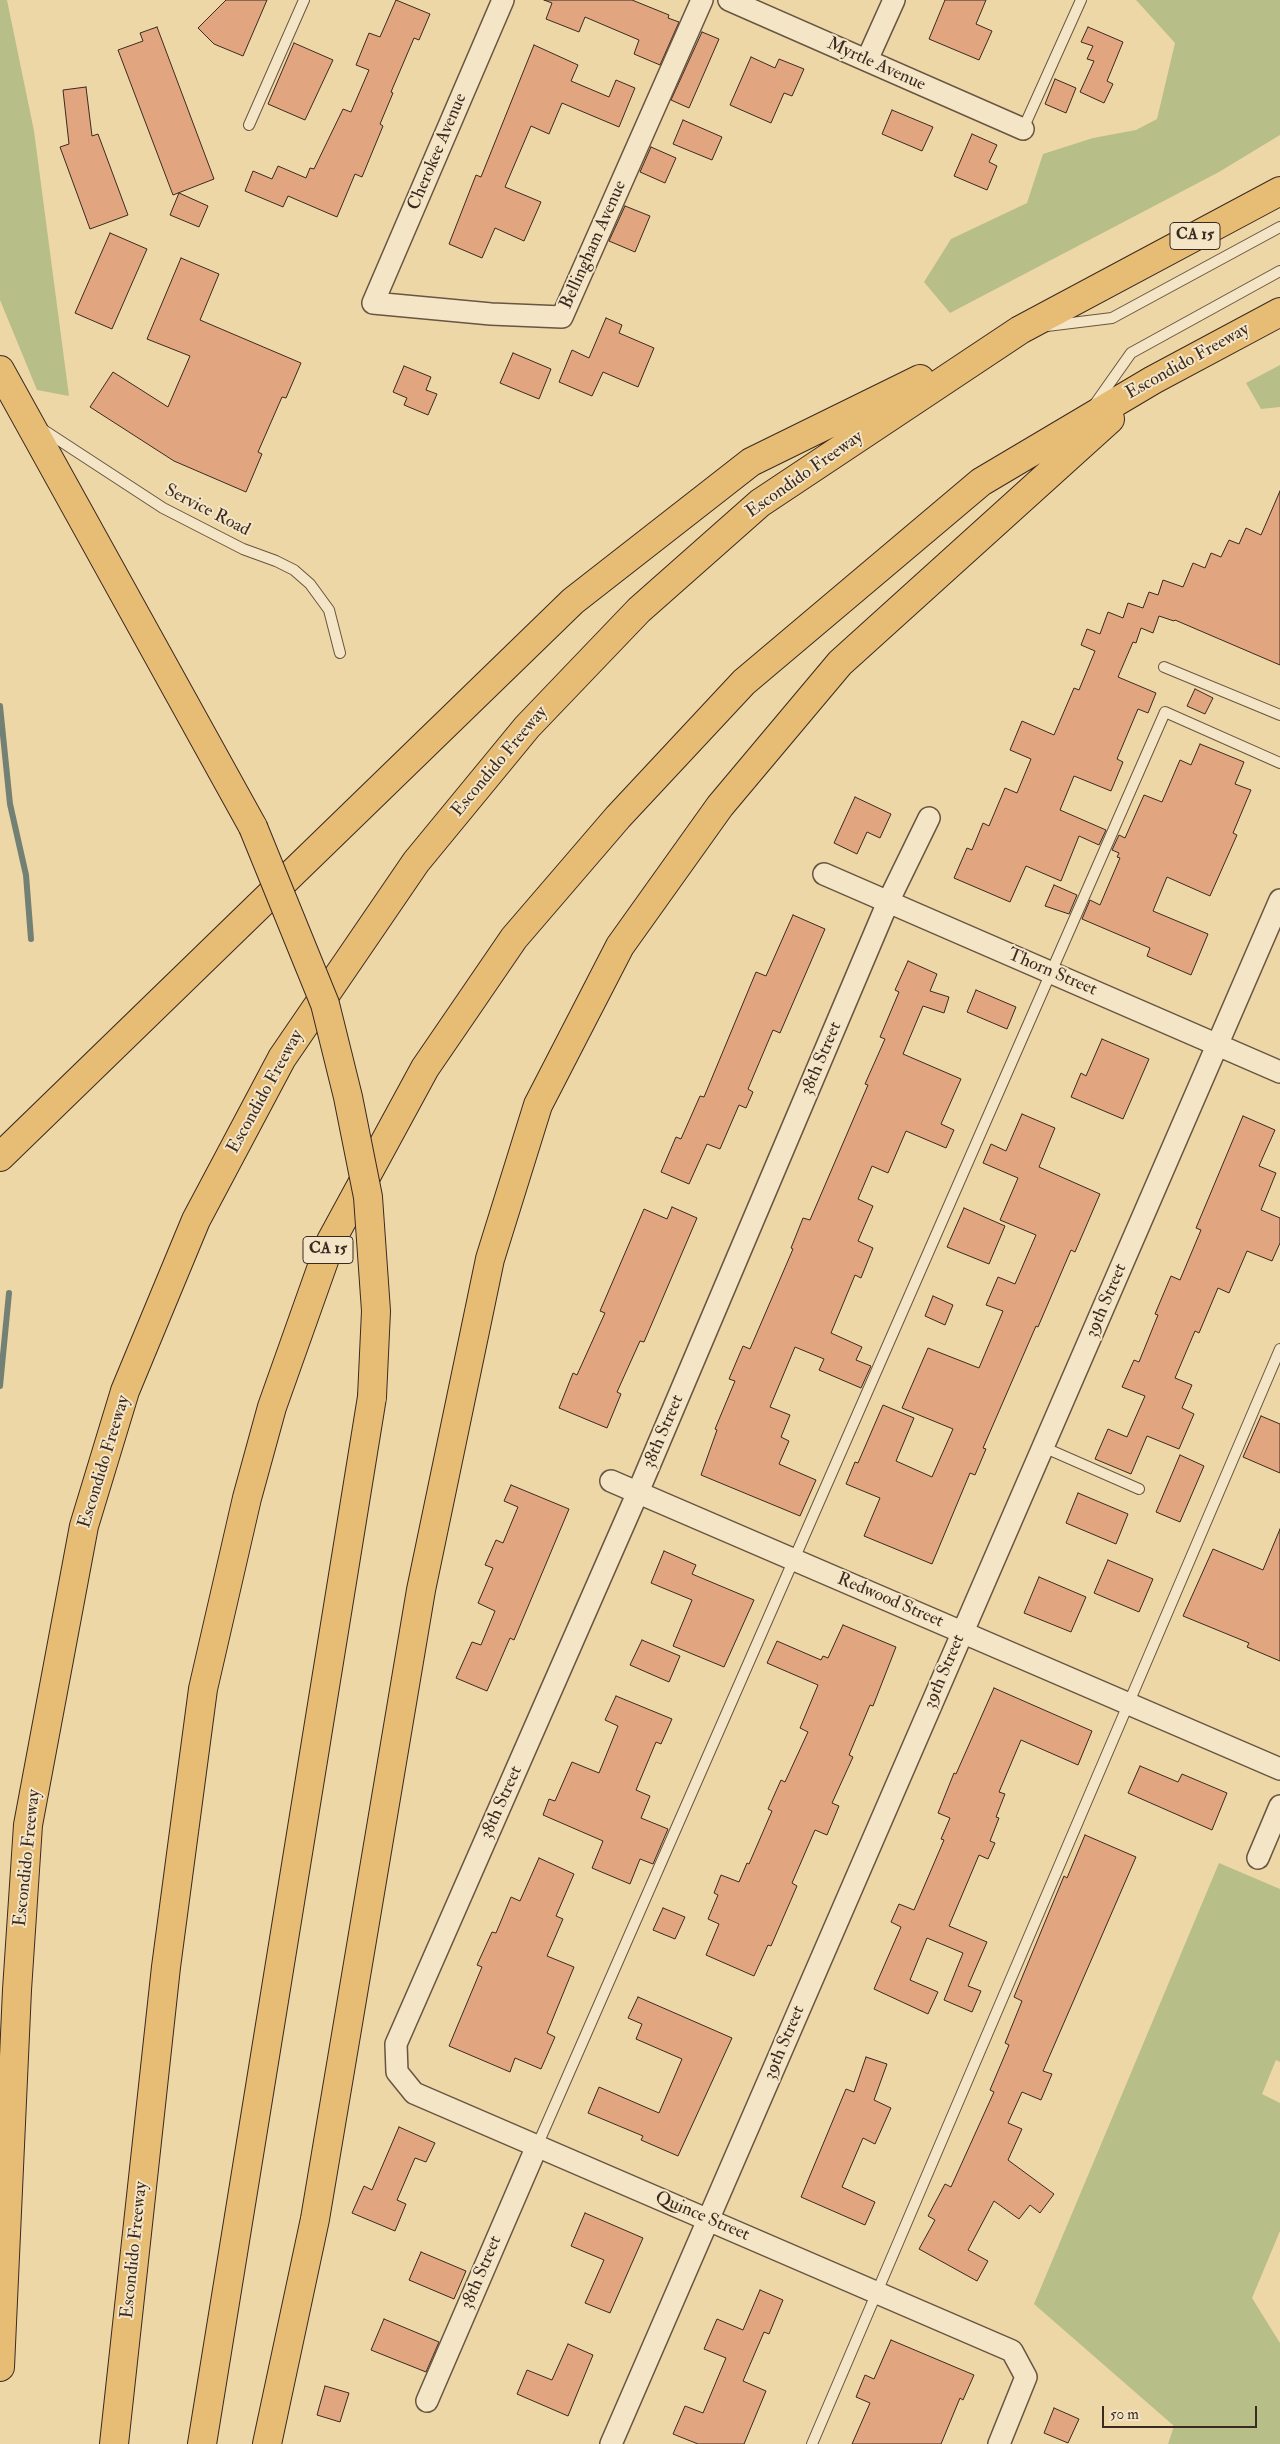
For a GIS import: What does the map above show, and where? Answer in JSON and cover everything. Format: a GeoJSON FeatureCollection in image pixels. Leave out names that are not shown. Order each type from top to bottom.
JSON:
{"type":"FeatureCollection","features":[{"type":"Feature","properties":{"kind":"highway","name":"Escondido Freeway"},"geometry":{"type":"LineString","coordinates":[[0,2367],[17,1990],[28,1825],[84,1526],[126,1391],[196,1220],[282,1058],[416,862],[527,727],[639,610],[760,503],[1020,330],[1280,191]]}},
{"type":"Feature","properties":{"kind":"highway","name":"Escondido Freeway"},"geometry":{"type":"LineString","coordinates":[[114,2444],[166,1967],[203,1688],[247,1498],[272,1407],[331,1240],[425,1068],[514,938],[618,817],[744,682],[981,482],[1152,380],[1280,312]]}},
{"type":"Feature","properties":{"kind":"highway"},"geometry":{"type":"LineString","coordinates":[[0,1157],[573,601],[751,462],[1020,330]]}},
{"type":"Feature","properties":{"kind":"highway"},"geometry":{"type":"LineString","coordinates":[[0,370],[253,827],[325,1004],[348,1097],[368,1197],[376,1310],[372,1397],[202,2444]]}},
{"type":"Feature","properties":{"kind":"highway"},"geometry":{"type":"LineString","coordinates":[[267,2444],[317,2210],[422,1590],[490,1259],[538,1105],[620,946],[720,806],[834,671],[1152,380]]}},
{"type":"Feature","properties":{"kind":"street","name":"Cherokee Avenue"},"geometry":{"type":"LineString","coordinates":[[373,303],[503,0]]}},
{"type":"Feature","properties":{"kind":"street","name":"Bellingham Avenue"},"geometry":{"type":"LineString","coordinates":[[373,303],[491,314],[562,317],[702,0]]}},
{"type":"Feature","properties":{"kind":"street","name":"Myrtle Avenue"},"geometry":{"type":"LineString","coordinates":[[729,0],[1024,129]]}},
{"type":"Feature","properties":{"kind":"street"},"geometry":{"type":"LineString","coordinates":[[867,60],[894,0]]}},
{"type":"Feature","properties":{"kind":"street","name":"38th Street"},"geometry":{"type":"LineString","coordinates":[[396,2044],[638,1492],[888,902],[929,818]]}},
{"type":"Feature","properties":{"kind":"street","name":"Thorn Street"},"geometry":{"type":"LineString","coordinates":[[824,874],[1280,1072]]}},
{"type":"Feature","properties":{"kind":"street","name":"39th Street"},"geometry":{"type":"LineString","coordinates":[[611,2444],[1280,900]]}},
{"type":"Feature","properties":{"kind":"street","name":"Redwood Street"},"geometry":{"type":"LineString","coordinates":[[611,1481],[1280,1769]]}},
{"type":"Feature","properties":{"kind":"street"},"geometry":{"type":"LineString","coordinates":[[1258,1858],[1280,1806]]}},
{"type":"Feature","properties":{"kind":"street","name":"Quince Street"},"geometry":{"type":"LineString","coordinates":[[396,2044],[396,2072],[414,2093],[1012,2351],[1026,2377],[999,2444]]}},
{"type":"Feature","properties":{"kind":"street","name":"38th Street"},"geometry":{"type":"LineString","coordinates":[[428,2401],[537,2146]]}},
{"type":"Feature","properties":{"kind":"lane"},"geometry":{"type":"LineString","coordinates":[[249,125],[304,0]]}},
{"type":"Feature","properties":{"kind":"lane"},"geometry":{"type":"LineString","coordinates":[[1024,129],[1082,0]]}},
{"type":"Feature","properties":{"kind":"lane"},"geometry":{"type":"LineString","coordinates":[[1020,330],[1112,318],[1280,227]]}},
{"type":"Feature","properties":{"kind":"lane"},"geometry":{"type":"LineString","coordinates":[[1085,420],[1131,353],[1280,271]]}},
{"type":"Feature","properties":{"kind":"lane","name":"Service Road"},"geometry":{"type":"LineString","coordinates":[[26,419],[163,508],[243,549],[294,570],[310,584],[329,610],[340,653]]}},
{"type":"Feature","properties":{"kind":"lane"},"geometry":{"type":"LineString","coordinates":[[1164,667],[1280,715]]}},
{"type":"Feature","properties":{"kind":"lane"},"geometry":{"type":"LineString","coordinates":[[537,2146],[1165,712],[1280,763]]}},
{"type":"Feature","properties":{"kind":"lane"},"geometry":{"type":"LineString","coordinates":[[812,2444],[1280,1349]]}},
{"type":"Feature","properties":{"kind":"lane"},"geometry":{"type":"LineString","coordinates":[[1044,1447],[1139,1489]]}},
{"type":"Feature","properties":{"kind":"green space"},"geometry":{"type":"Polygon","coordinates":[[[0,0],[7,0],[34,131],[69,396],[37,390],[0,300],[0,0]]]}},
{"type":"Feature","properties":{"kind":"green space"},"geometry":{"type":"Polygon","coordinates":[[[1136,0],[1280,0],[1280,135],[1219,172],[950,313],[924,282],[951,239],[1027,203],[1043,154],[1093,138],[1136,130],[1157,119],[1175,43],[1136,0]]]}},
{"type":"Feature","properties":{"kind":"green space"},"geometry":{"type":"Polygon","coordinates":[[[1280,365],[1280,407],[1261,409],[1246,383],[1280,365]]]}},
{"type":"Feature","properties":{"kind":"green space"},"geometry":{"type":"Polygon","coordinates":[[[1219,1863],[1280,1889],[1280,2062],[1276,2060],[1262,2094],[1280,2103],[1280,2231],[1252,2298],[1280,2343],[1280,2444],[1168,2444],[1174,2426],[1034,2304],[1219,1863]]]}},
{"type":"Feature","properties":{"kind":"building"},"geometry":{"type":"Polygon","coordinates":[[[226,0],[267,0],[243,56],[214,44],[198,28],[226,0]]]}},
{"type":"Feature","properties":{"kind":"building"},"geometry":{"type":"Polygon","coordinates":[[[396,0],[430,14],[419,40],[414,38],[391,92],[393,93],[380,124],[383,126],[362,177],[355,174],[337,217],[288,196],[283,207],[245,191],[253,171],[272,179],[278,166],[306,178],[310,168],[314,169],[343,109],[351,112],[369,70],[356,65],[369,33],[380,37],[396,0]]]}},
{"type":"Feature","properties":{"kind":"building"},"geometry":{"type":"Polygon","coordinates":[[[544,0],[632,0],[669,15],[668,18],[679,22],[660,65],[634,54],[639,40],[585,17],[579,32],[546,19],[552,3],[544,0]]]}},
{"type":"Feature","properties":{"kind":"building"},"geometry":{"type":"Polygon","coordinates":[[[945,0],[986,0],[976,24],[992,31],[979,60],[929,39],[945,0]]]}},
{"type":"Feature","properties":{"kind":"building"},"geometry":{"type":"Polygon","coordinates":[[[157,27],[214,179],[173,195],[118,50],[143,41],[140,33],[157,27]]]}},
{"type":"Feature","properties":{"kind":"building"},"geometry":{"type":"Polygon","coordinates":[[[1088,27],[1123,42],[1107,81],[1113,84],[1104,103],[1080,92],[1094,61],[1087,59],[1093,46],[1081,42],[1088,27]]]}},
{"type":"Feature","properties":{"kind":"building"},"geometry":{"type":"Polygon","coordinates":[[[702,32],[719,39],[689,108],[671,100],[702,32]]]}},
{"type":"Feature","properties":{"kind":"building"},"geometry":{"type":"Polygon","coordinates":[[[294,43],[333,60],[305,120],[268,104],[294,43]]]}},
{"type":"Feature","properties":{"kind":"building"},"geometry":{"type":"Polygon","coordinates":[[[534,45],[578,65],[571,81],[609,97],[616,80],[635,88],[619,127],[562,103],[549,134],[531,126],[505,187],[541,202],[524,241],[495,228],[482,258],[449,244],[476,175],[481,177],[534,45]]]}},
{"type":"Feature","properties":{"kind":"building"},"geometry":{"type":"Polygon","coordinates":[[[751,57],[775,68],[779,59],[804,69],[792,96],[784,93],[771,123],[730,105],[751,57]]]}},
{"type":"Feature","properties":{"kind":"building"},"geometry":{"type":"Polygon","coordinates":[[[1055,79],[1076,88],[1066,113],[1045,104],[1055,79]]]}},
{"type":"Feature","properties":{"kind":"building"},"geometry":{"type":"Polygon","coordinates":[[[86,87],[92,136],[98,134],[128,215],[90,229],[60,147],[69,144],[63,90],[86,87]]]}},
{"type":"Feature","properties":{"kind":"building"},"geometry":{"type":"Polygon","coordinates":[[[892,110],[933,127],[922,151],[882,134],[892,110]]]}},
{"type":"Feature","properties":{"kind":"building"},"geometry":{"type":"Polygon","coordinates":[[[683,120],[722,137],[712,160],[673,144],[683,120]]]}},
{"type":"Feature","properties":{"kind":"building"},"geometry":{"type":"Polygon","coordinates":[[[972,134],[997,145],[989,162],[997,166],[987,190],[954,176],[972,134]]]}},
{"type":"Feature","properties":{"kind":"building"},"geometry":{"type":"Polygon","coordinates":[[[651,147],[676,158],[665,183],[640,172],[651,147]]]}},
{"type":"Feature","properties":{"kind":"building"},"geometry":{"type":"Polygon","coordinates":[[[179,193],[208,206],[199,227],[170,215],[179,193]]]}},
{"type":"Feature","properties":{"kind":"building"},"geometry":{"type":"Polygon","coordinates":[[[625,206],[650,216],[635,252],[609,241],[625,206]]]}},
{"type":"Feature","properties":{"kind":"building"},"geometry":{"type":"Polygon","coordinates":[[[110,233],[147,249],[112,329],[75,313],[110,233]]]}},
{"type":"Feature","properties":{"kind":"building"},"geometry":{"type":"Polygon","coordinates":[[[181,258],[219,274],[200,320],[301,363],[286,398],[282,397],[258,452],[262,454],[246,492],[174,461],[90,407],[113,372],[168,407],[190,356],[147,339],[181,258]]]}},
{"type":"Feature","properties":{"kind":"building"},"geometry":{"type":"Polygon","coordinates":[[[606,318],[622,325],[619,333],[654,348],[638,387],[603,372],[592,396],[559,382],[572,350],[589,358],[606,318]]]}},
{"type":"Feature","properties":{"kind":"building"},"geometry":{"type":"Polygon","coordinates":[[[513,353],[551,369],[539,399],[500,383],[513,353]]]}},
{"type":"Feature","properties":{"kind":"building"},"geometry":{"type":"Polygon","coordinates":[[[404,366],[431,377],[426,390],[437,394],[428,415],[404,405],[407,398],[393,392],[404,366]]]}},
{"type":"Feature","properties":{"kind":"building"},"geometry":{"type":"Polygon","coordinates":[[[1280,491],[1280,665],[1175,620],[1159,616],[1153,633],[1141,628],[1136,643],[1133,642],[1118,677],[1156,693],[1148,713],[1138,709],[1117,759],[1123,762],[1111,791],[1074,776],[1060,810],[1106,830],[1099,845],[1079,836],[1061,881],[1026,866],[1010,902],[954,878],[967,848],[972,850],[983,823],[989,826],[1005,788],[1017,793],[1031,759],[1010,750],[1022,721],[1054,735],[1074,688],[1079,690],[1095,651],[1081,645],[1087,629],[1100,634],[1108,612],[1123,618],[1128,603],[1143,608],[1149,592],[1158,595],[1163,580],[1183,587],[1193,563],[1205,568],[1211,553],[1221,557],[1229,540],[1239,544],[1246,528],[1261,535],[1280,491]]]}},
{"type":"Feature","properties":{"kind":"building"},"geometry":{"type":"Polygon","coordinates":[[[1195,689],[1213,698],[1205,714],[1187,706],[1195,689]]]}},
{"type":"Feature","properties":{"kind":"building"},"geometry":{"type":"Polygon","coordinates":[[[1200,744],[1244,762],[1235,784],[1251,790],[1233,833],[1237,835],[1210,896],[1167,877],[1153,911],[1208,934],[1191,975],[1147,956],[1150,948],[1082,919],[1090,900],[1100,905],[1120,858],[1117,857],[1119,853],[1112,850],[1119,835],[1125,838],[1144,795],[1162,802],[1180,760],[1191,765],[1200,744]]]}},
{"type":"Feature","properties":{"kind":"building"},"geometry":{"type":"Polygon","coordinates":[[[855,797],[891,814],[880,838],[867,832],[857,854],[834,843],[855,797]]]}},
{"type":"Feature","properties":{"kind":"building"},"geometry":{"type":"Polygon","coordinates":[[[1054,885],[1077,895],[1069,914],[1045,906],[1054,885]]]}},
{"type":"Feature","properties":{"kind":"building"},"geometry":{"type":"Polygon","coordinates":[[[793,915],[825,929],[780,1033],[773,1030],[748,1089],[753,1092],[746,1108],[739,1105],[720,1149],[707,1144],[689,1184],[661,1172],[676,1137],[681,1139],[700,1096],[704,1097],[756,972],[766,976],[793,915]]]}},
{"type":"Feature","properties":{"kind":"building"},"geometry":{"type":"Polygon","coordinates":[[[908,961],[937,974],[930,991],[949,997],[944,1013],[923,1006],[903,1054],[961,1079],[941,1124],[954,1130],[946,1148],[906,1131],[888,1173],[872,1166],[858,1199],[873,1206],[858,1241],[873,1248],[861,1278],[855,1275],[831,1333],[862,1347],[856,1360],[871,1366],[861,1388],[819,1370],[824,1359],[795,1347],[770,1407],[790,1415],[781,1437],[789,1441],[779,1464],[816,1480],[800,1516],[701,1475],[717,1430],[715,1429],[735,1381],[729,1379],[743,1346],[750,1349],[793,1249],[791,1248],[803,1218],[810,1220],[868,1085],[865,1084],[885,1039],[880,1037],[899,992],[895,990],[908,961]]]}},
{"type":"Feature","properties":{"kind":"building"},"geometry":{"type":"Polygon","coordinates":[[[976,990],[1016,1007],[1007,1029],[967,1012],[976,990]]]}},
{"type":"Feature","properties":{"kind":"building"},"geometry":{"type":"Polygon","coordinates":[[[1102,1039],[1149,1059],[1123,1119],[1071,1097],[1081,1073],[1086,1076],[1102,1039]]]}},
{"type":"Feature","properties":{"kind":"building"},"geometry":{"type":"Polygon","coordinates":[[[1022,1114],[1055,1128],[1039,1167],[1100,1194],[1075,1252],[1071,1250],[1038,1327],[1036,1326],[983,1448],[986,1449],[975,1475],[970,1473],[932,1564],[864,1536],[880,1498],[846,1484],[855,1462],[858,1463],[883,1405],[914,1418],[896,1461],[932,1477],[953,1429],[902,1408],[928,1348],[979,1368],[1003,1311],[986,1305],[998,1277],[1015,1284],[1036,1235],[1000,1220],[1018,1178],[983,1163],[991,1144],[1006,1151],[1022,1114]]]}},
{"type":"Feature","properties":{"kind":"building"},"geometry":{"type":"Polygon","coordinates":[[[1243,1116],[1275,1130],[1259,1166],[1276,1173],[1261,1210],[1280,1218],[1280,1243],[1272,1261],[1247,1251],[1229,1293],[1218,1288],[1199,1333],[1195,1331],[1175,1378],[1192,1385],[1182,1408],[1194,1414],[1179,1449],[1147,1436],[1131,1474],[1095,1459],[1108,1429],[1127,1437],[1145,1396],[1122,1387],[1134,1360],[1139,1362],[1158,1315],[1155,1314],[1171,1276],[1180,1280],[1201,1230],[1196,1228],[1243,1116]]]}},
{"type":"Feature","properties":{"kind":"building"},"geometry":{"type":"Polygon","coordinates":[[[672,1207],[697,1218],[644,1342],[640,1341],[617,1392],[621,1394],[607,1428],[559,1408],[573,1373],[577,1375],[605,1313],[600,1311],[644,1209],[667,1219],[672,1207]]]}},
{"type":"Feature","properties":{"kind":"building"},"geometry":{"type":"Polygon","coordinates":[[[964,1208],[1005,1226],[989,1264],[947,1247],[964,1208]]]}},
{"type":"Feature","properties":{"kind":"building"},"geometry":{"type":"Polygon","coordinates":[[[933,1296],[953,1305],[945,1325],[925,1316],[933,1296]]]}},
{"type":"Feature","properties":{"kind":"building"},"geometry":{"type":"Polygon","coordinates":[[[1261,1416],[1280,1424],[1280,1473],[1243,1457],[1261,1416]]]}},
{"type":"Feature","properties":{"kind":"building"},"geometry":{"type":"Polygon","coordinates":[[[1180,1455],[1204,1466],[1180,1522],[1156,1512],[1180,1455]]]}},
{"type":"Feature","properties":{"kind":"building"},"geometry":{"type":"Polygon","coordinates":[[[511,1485],[569,1509],[514,1640],[510,1638],[487,1691],[456,1678],[472,1642],[481,1645],[495,1611],[478,1603],[493,1568],[485,1565],[496,1540],[503,1543],[518,1507],[504,1501],[511,1485]]]}},
{"type":"Feature","properties":{"kind":"building"},"geometry":{"type":"Polygon","coordinates":[[[1078,1493],[1128,1514],[1116,1544],[1066,1523],[1078,1493]]]}},
{"type":"Feature","properties":{"kind":"building"},"geometry":{"type":"Polygon","coordinates":[[[1280,1529],[1280,1661],[1247,1647],[1249,1643],[1183,1616],[1213,1549],[1263,1570],[1280,1529]]]}},
{"type":"Feature","properties":{"kind":"building"},"geometry":{"type":"Polygon","coordinates":[[[664,1551],[696,1565],[692,1574],[754,1600],[724,1667],[673,1646],[692,1600],[651,1583],[664,1551]]]}},
{"type":"Feature","properties":{"kind":"building"},"geometry":{"type":"Polygon","coordinates":[[[1108,1560],[1153,1579],[1139,1612],[1094,1593],[1108,1560]]]}},
{"type":"Feature","properties":{"kind":"building"},"geometry":{"type":"Polygon","coordinates":[[[1039,1577],[1086,1597],[1071,1632],[1024,1613],[1039,1577]]]}},
{"type":"Feature","properties":{"kind":"building"},"geometry":{"type":"Polygon","coordinates":[[[843,1625],[896,1647],[873,1706],[870,1705],[849,1755],[853,1757],[832,1803],[839,1806],[827,1835],[815,1830],[792,1883],[797,1886],[771,1946],[768,1945],[754,1976],[706,1955],[719,1924],[708,1919],[718,1895],[714,1893],[721,1875],[739,1882],[747,1863],[749,1864],[772,1811],[768,1809],[781,1780],[785,1782],[808,1732],[800,1728],[818,1685],[767,1663],[777,1641],[821,1660],[823,1656],[828,1658],[843,1625]]]}},
{"type":"Feature","properties":{"kind":"building"},"geometry":{"type":"Polygon","coordinates":[[[642,1640],[680,1656],[669,1682],[630,1665],[642,1640]]]}},
{"type":"Feature","properties":{"kind":"building"},"geometry":{"type":"Polygon","coordinates":[[[994,1688],[1092,1731],[1078,1765],[1021,1740],[999,1792],[1005,1794],[996,1817],[999,1818],[990,1841],[995,1843],[988,1859],[979,1855],[949,1926],[987,1942],[968,1986],[981,1991],[972,2012],[944,2000],[963,1953],[927,1938],[910,1980],[938,1992],[928,2014],[874,1989],[901,1927],[891,1922],[899,1904],[914,1910],[944,1840],[941,1839],[950,1818],[938,1813],[954,1773],[956,1774],[994,1688]]]}},
{"type":"Feature","properties":{"kind":"building"},"geometry":{"type":"Polygon","coordinates":[[[616,1696],[672,1719],[661,1744],[656,1742],[636,1790],[650,1796],[641,1818],[668,1829],[653,1864],[640,1859],[630,1884],[592,1868],[603,1841],[543,1815],[549,1799],[555,1801],[572,1762],[599,1773],[618,1726],[605,1720],[616,1696]]]}},
{"type":"Feature","properties":{"kind":"building"},"geometry":{"type":"Polygon","coordinates":[[[1140,1766],[1178,1782],[1182,1774],[1227,1793],[1212,1830],[1128,1793],[1140,1766]]]}},
{"type":"Feature","properties":{"kind":"building"},"geometry":{"type":"Polygon","coordinates":[[[1085,1835],[1136,1857],[1043,2071],[1052,2074],[1041,2100],[1022,2092],[1008,2123],[1022,2129],[1008,2160],[1054,2194],[1040,2213],[1030,2205],[1019,2219],[994,2201],[968,2250],[988,2261],[977,2281],[919,2249],[935,2220],[928,2216],[945,2184],[951,2187],[994,2092],[990,2090],[1009,2045],[1005,2043],[1022,2001],[1014,1997],[1064,1876],[1067,1878],[1085,1835]]]}},
{"type":"Feature","properties":{"kind":"building"},"geometry":{"type":"Polygon","coordinates":[[[539,1858],[574,1874],[556,1916],[563,1919],[547,1956],[574,1967],[547,2033],[555,2037],[541,2069],[515,2058],[510,2072],[449,2046],[482,1967],[477,1965],[492,1932],[496,1933],[511,1897],[520,1901],[539,1858]]]}},
{"type":"Feature","properties":{"kind":"building"},"geometry":{"type":"Polygon","coordinates":[[[663,1908],[685,1917],[675,1939],[653,1930],[663,1908]]]}},
{"type":"Feature","properties":{"kind":"building"},"geometry":{"type":"Polygon","coordinates":[[[638,1997],[732,2038],[678,2156],[641,2140],[643,2136],[588,2113],[599,2087],[659,2113],[682,2059],[636,2039],[642,2024],[628,2018],[638,1997]]]}},
{"type":"Feature","properties":{"kind":"building"},"geometry":{"type":"Polygon","coordinates":[[[866,2057],[887,2064],[874,2100],[891,2108],[875,2144],[863,2138],[842,2187],[875,2202],[865,2225],[801,2197],[846,2089],[854,2092],[866,2057]]]}},
{"type":"Feature","properties":{"kind":"building"},"geometry":{"type":"Polygon","coordinates":[[[399,2127],[435,2143],[426,2162],[415,2158],[397,2200],[406,2204],[395,2231],[352,2213],[364,2186],[372,2190],[399,2127]]]}},
{"type":"Feature","properties":{"kind":"building"},"geometry":{"type":"Polygon","coordinates":[[[585,2213],[643,2238],[610,2313],[585,2303],[604,2260],[571,2246],[585,2213]]]}},
{"type":"Feature","properties":{"kind":"building"},"geometry":{"type":"Polygon","coordinates":[[[421,2252],[466,2271],[454,2299],[409,2280],[421,2252]]]}},
{"type":"Feature","properties":{"kind":"building"},"geometry":{"type":"Polygon","coordinates":[[[760,2290],[783,2300],[769,2334],[764,2332],[743,2381],[766,2391],[744,2444],[698,2444],[673,2434],[685,2406],[703,2413],[726,2358],[704,2349],[717,2319],[743,2330],[760,2290]]]}},
{"type":"Feature","properties":{"kind":"building"},"geometry":{"type":"Polygon","coordinates":[[[384,2319],[439,2342],[426,2372],[371,2350],[384,2319]]]}},
{"type":"Feature","properties":{"kind":"building"},"geometry":{"type":"Polygon","coordinates":[[[891,2340],[974,2375],[963,2400],[960,2398],[941,2444],[852,2444],[870,2403],[856,2397],[865,2375],[874,2379],[891,2340]]]}},
{"type":"Feature","properties":{"kind":"building"},"geometry":{"type":"Polygon","coordinates":[[[568,2344],[593,2355],[568,2416],[517,2394],[527,2370],[552,2380],[568,2344]]]}},
{"type":"Feature","properties":{"kind":"building"},"geometry":{"type":"Polygon","coordinates":[[[325,2386],[349,2393],[340,2422],[317,2415],[325,2386]]]}},
{"type":"Feature","properties":{"kind":"building"},"geometry":{"type":"Polygon","coordinates":[[[1054,2408],[1079,2419],[1068,2443],[1044,2433],[1054,2408]]]}},
{"type":"Feature","properties":{"kind":"waterway"},"geometry":{"type":"LineString","coordinates":[[0,706],[10,804],[26,875],[31,939]]}},
{"type":"Feature","properties":{"kind":"waterway"},"geometry":{"type":"LineString","coordinates":[[0,1386],[9,1293]]}}]}
